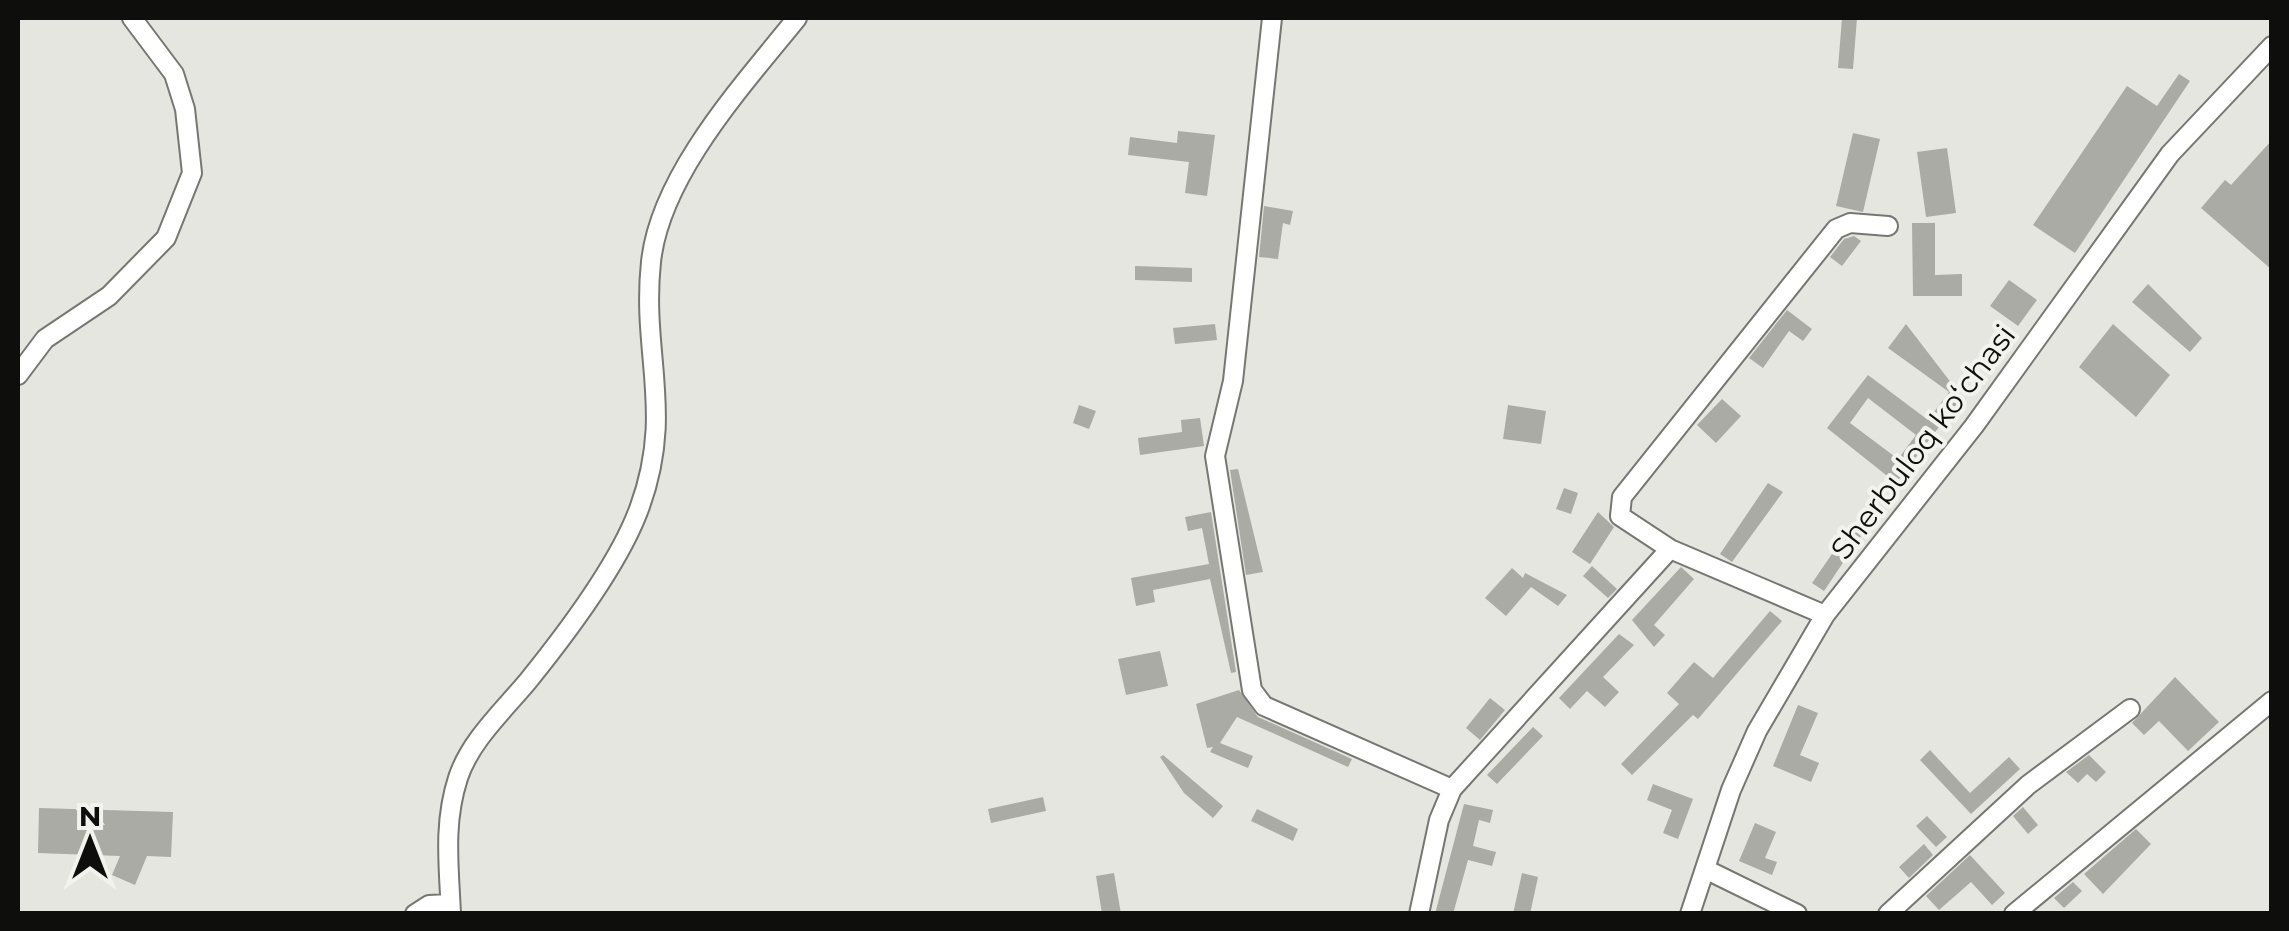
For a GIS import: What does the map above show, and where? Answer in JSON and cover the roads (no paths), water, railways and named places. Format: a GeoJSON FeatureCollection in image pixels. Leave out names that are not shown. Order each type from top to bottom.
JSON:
{"type":"FeatureCollection","features":[{"type":"Feature","properties":{"kind":"street"},"geometry":{"type":"LineString","coordinates":[[18,375],[45,339],[109,296],[166,238],[192,173],[185,109],[174,74],[132,18]]}},
{"type":"Feature","properties":{"kind":"street"},"geometry":{"type":"LineString","coordinates":[[415,914],[429,905],[450,909],[448,822],[466,758],[564,632],[624,541],[646,487],[658,423],[649,302],[651,260],[661,222],[707,134],[797,18]]}},
{"type":"Feature","properties":{"kind":"street"},"geometry":{"type":"LineString","coordinates":[[1272,18],[1233,381],[1215,456],[1252,690],[1264,706],[1452,788]]}},
{"type":"Feature","properties":{"kind":"street","name":"Sherbuloq koʻchasi"},"geometry":{"type":"LineString","coordinates":[[1690,914],[1731,790],[1758,731],[1825,615],[1974,426],[2170,154],[2272,46]]}},
{"type":"Feature","properties":{"kind":"street"},"geometry":{"type":"LineString","coordinates":[[1825,615],[1670,549],[1620,516],[1622,498],[1836,229],[1850,223],[1888,226]]}},
{"type":"Feature","properties":{"kind":"street"},"geometry":{"type":"LineString","coordinates":[[1418,914],[1435,836],[1452,788],[1670,549]]}},
{"type":"Feature","properties":{"kind":"street"},"geometry":{"type":"LineString","coordinates":[[2014,914],[2272,701]]}},
{"type":"Feature","properties":{"kind":"street"},"geometry":{"type":"LineString","coordinates":[[1888,914],[2028,785],[2130,709]]}},
{"type":"Feature","properties":{"kind":"street"},"geometry":{"type":"LineString","coordinates":[[1706,870],[1797,914]]}}]}
